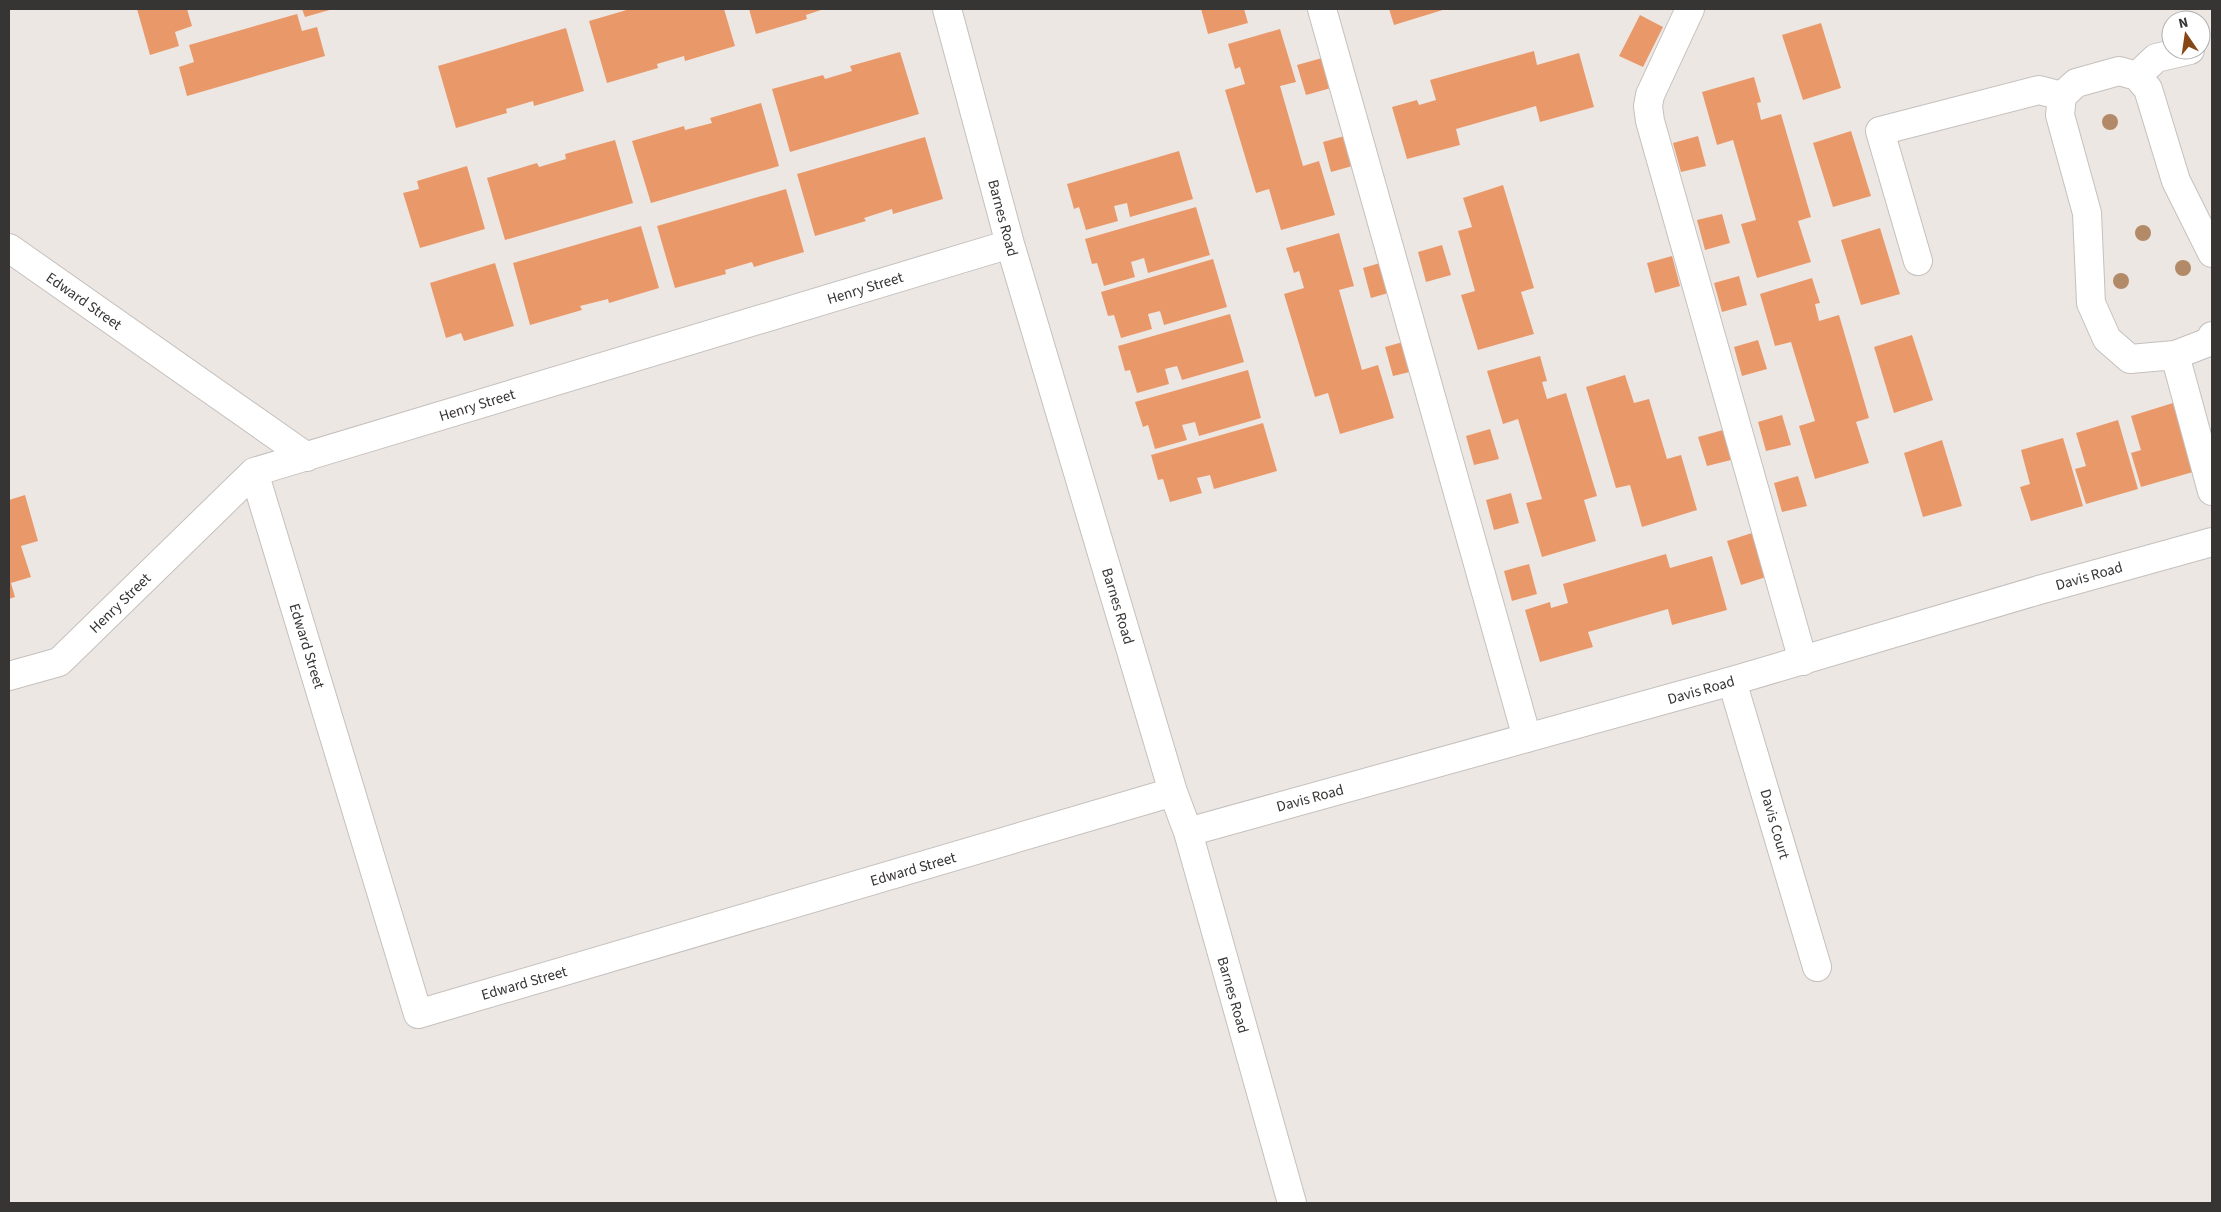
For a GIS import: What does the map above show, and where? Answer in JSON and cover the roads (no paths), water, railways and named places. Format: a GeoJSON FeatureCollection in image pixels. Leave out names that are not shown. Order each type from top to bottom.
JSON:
{"type":"FeatureCollection","features":[{"type":"Feature","properties":{"kind":"street","name":"Barnes Road"},"geometry":{"type":"LineString","coordinates":[[947,9],[1010,244],[1173,792],[1188,832],[1292,1203]]}},
{"type":"Feature","properties":{"kind":"street"},"geometry":{"type":"LineString","coordinates":[[1322,9],[1527,738]]}},
{"type":"Feature","properties":{"kind":"street"},"geometry":{"type":"LineString","coordinates":[[1690,9],[1650,95],[1648,106],[1650,121],[1803,660]]}},
{"type":"Feature","properties":{"kind":"street"},"geometry":{"type":"LineString","coordinates":[[2137,76],[2156,58],[2161,57]]}},
{"type":"Feature","properties":{"kind":"street"},"geometry":{"type":"LineString","coordinates":[[2212,253],[2176,181],[2148,90],[2137,76],[2119,71],[2076,83],[2062,96],[2060,115],[2087,214],[2091,303],[2107,339],[2130,359],[2175,355],[2209,342],[2212,336]]}},
{"type":"Feature","properties":{"kind":"street"},"geometry":{"type":"LineString","coordinates":[[1918,261],[1880,131],[2039,90],[2062,96]]}},
{"type":"Feature","properties":{"kind":"street","name":"Henry Street"},"geometry":{"type":"LineString","coordinates":[[9,676],[59,662],[254,472],[1010,244]]}},
{"type":"Feature","properties":{"kind":"street","name":"Edward Street"},"geometry":{"type":"LineString","coordinates":[[9,248],[308,457]]}},
{"type":"Feature","properties":{"kind":"street"},"geometry":{"type":"LineString","coordinates":[[2175,355],[2212,491]]}},
{"type":"Feature","properties":{"kind":"street","name":"Edward Street"},"geometry":{"type":"LineString","coordinates":[[254,472],[418,1014],[1173,792]]}},
{"type":"Feature","properties":{"kind":"street","name":"Davis Road"},"geometry":{"type":"LineString","coordinates":[[1188,832],[1732,681],[2039,590],[2212,542]]}},
{"type":"Feature","properties":{"kind":"street","name":"Davis Court"},"geometry":{"type":"LineString","coordinates":[[1732,681],[1817,966]]}}]}
